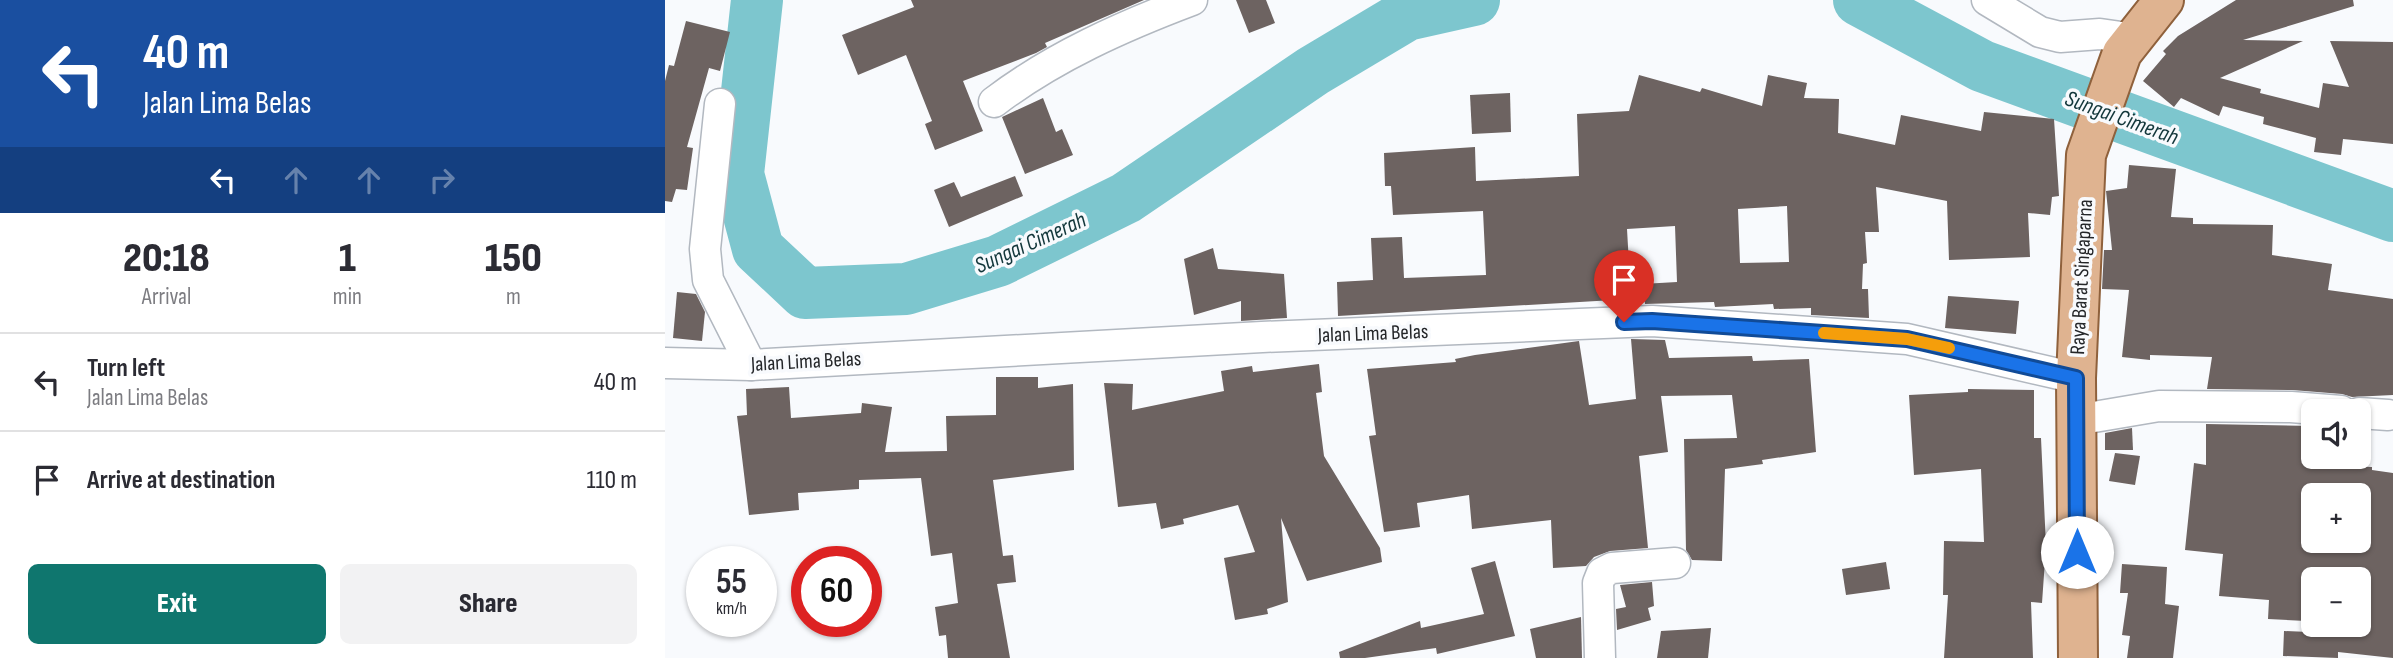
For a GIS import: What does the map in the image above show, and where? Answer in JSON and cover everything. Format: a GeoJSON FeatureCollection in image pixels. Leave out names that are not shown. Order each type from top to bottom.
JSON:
{"type":"FeatureCollection","features":[{"type":"Feature","properties":{"kind":"main road","name":"Raya Barat Singaparna"},"geometry":{"type":"LineString","coordinates":[[2078,658],[2076,378],[2086,155],[2129,46],[2164,0]]}},
{"type":"Feature","properties":{"kind":"street"},"geometry":{"type":"LineString","coordinates":[[994,102],[1025,78],[1068,54],[1192,0]]}},
{"type":"Feature","properties":{"kind":"street"},"geometry":{"type":"LineString","coordinates":[[1987,0],[2040,32],[2060,37],[2100,34],[2129,46]]}},
{"type":"Feature","properties":{"kind":"street"},"geometry":{"type":"LineString","coordinates":[[720,104],[705,249],[708,280],[751,365]]}},
{"type":"Feature","properties":{"kind":"street","name":"Jalan Lima Belas"},"geometry":{"type":"LineString","coordinates":[[665,363],[751,365],[1262,337],[1652,321],[1907,339],[2076,378]]}},
{"type":"Feature","properties":{"kind":"street"},"geometry":{"type":"LineString","coordinates":[[2076,420],[2159,406],[2301,408]]}},
{"type":"Feature","properties":{"kind":"street"},"geometry":{"type":"LineString","coordinates":[[2371,414],[2388,415]]}},
{"type":"Feature","properties":{"kind":"street"},"geometry":{"type":"LineString","coordinates":[[1600,658],[1598,583],[1602,573],[1612,568],[1675,563]]}},
{"type":"Feature","properties":{"kind":"building"},"geometry":{"type":"Polygon","coordinates":[[[911,0],[1144,0],[1045,43],[1047,47],[1036,53],[963,81],[983,131],[935,150],[925,124],[932,121],[906,55],[858,75],[842,35],[914,7],[911,0]]]}},
{"type":"Feature","properties":{"kind":"building"},"geometry":{"type":"Polygon","coordinates":[[[1236,0],[1266,0],[1275,23],[1249,33],[1236,0]]]}},
{"type":"Feature","properties":{"kind":"building"},"geometry":{"type":"Polygon","coordinates":[[[2236,0],[2353,0],[2354,6],[2243,40],[2303,41],[2220,78],[2261,89],[2260,93],[2319,108],[2323,83],[2349,87],[2330,41],[2393,42],[2393,144],[2343,139],[2341,155],[2314,152],[2316,138],[2263,124],[2264,117],[2223,106],[2219,116],[2181,98],[2174,107],[2143,81],[2166,54],[2163,51],[2178,36],[2236,0]]]}},
{"type":"Feature","properties":{"kind":"building"},"geometry":{"type":"Polygon","coordinates":[[[686,21],[730,32],[720,71],[709,68],[687,147],[693,148],[687,190],[676,189],[672,202],[665,201],[665,81],[669,65],[674,66],[686,21]]]}},
{"type":"Feature","properties":{"kind":"building"},"geometry":{"type":"Polygon","coordinates":[[[1639,75],[1700,92],[1702,88],[1762,106],[1768,75],[1807,83],[1804,98],[1839,99],[1838,133],[1895,145],[1901,115],[1981,131],[1984,112],[2054,119],[2059,196],[2052,197],[2050,215],[2028,213],[2030,257],[1949,260],[1947,201],[1876,187],[1879,232],[1865,232],[1867,263],[1863,264],[1862,289],[1868,289],[1869,318],[1811,315],[1811,308],[1774,309],[1773,304],[1715,307],[1714,302],[1645,304],[1642,284],[1677,282],[1675,226],[1627,229],[1631,299],[1338,316],[1337,282],[1373,280],[1371,238],[1402,237],[1404,278],[1486,275],[1483,211],[1393,215],[1391,186],[1385,186],[1384,153],[1475,147],[1476,181],[1579,176],[1577,114],[1629,111],[1639,75]],[[1787,206],[1738,209],[1740,263],[1789,262],[1787,206]]]}},
{"type":"Feature","properties":{"kind":"building"},"geometry":{"type":"Polygon","coordinates":[[[1510,93],[1511,132],[1472,134],[1470,95],[1510,93]]]}},
{"type":"Feature","properties":{"kind":"building"},"geometry":{"type":"Polygon","coordinates":[[[1043,98],[1056,132],[1062,129],[1073,155],[1025,174],[1002,117],[1043,98]]]}},
{"type":"Feature","properties":{"kind":"building"},"geometry":{"type":"Polygon","coordinates":[[[2129,165],[2176,169],[2171,217],[2193,218],[2193,224],[2273,225],[2272,255],[2332,264],[2328,290],[2393,299],[2393,395],[2352,397],[2292,390],[2207,389],[2212,357],[2150,355],[2150,360],[2122,357],[2129,290],[2102,289],[2104,250],[2112,250],[2106,191],[2127,188],[2129,165]]]}},
{"type":"Feature","properties":{"kind":"building"},"geometry":{"type":"Polygon","coordinates":[[[1015,176],[1023,196],[949,227],[934,190],[954,182],[961,197],[1015,176]]]}},
{"type":"Feature","properties":{"kind":"building"},"geometry":{"type":"Polygon","coordinates":[[[1213,248],[1218,269],[1284,274],[1287,318],[1241,321],[1241,301],[1194,315],[1184,259],[1213,248]]]}},
{"type":"Feature","properties":{"kind":"building"},"geometry":{"type":"Polygon","coordinates":[[[677,292],[696,294],[705,312],[702,341],[673,338],[677,292]]]}},
{"type":"Feature","properties":{"kind":"building"},"geometry":{"type":"Polygon","coordinates":[[[1948,296],[2019,301],[2016,334],[1945,328],[1948,296]]]}},
{"type":"Feature","properties":{"kind":"building"},"geometry":{"type":"Polygon","coordinates":[[[1631,339],[1665,340],[1669,358],[1752,356],[1753,361],[1809,359],[1816,452],[1725,469],[1722,561],[1692,560],[1686,550],[1684,439],[1737,438],[1732,395],[1661,396],[1668,452],[1639,456],[1648,548],[1610,551],[1594,557],[1586,566],[1553,568],[1551,520],[1472,529],[1469,495],[1417,503],[1420,527],[1384,532],[1369,436],[1376,435],[1367,369],[1456,362],[1455,359],[1475,355],[1579,341],[1589,405],[1636,399],[1631,339]]]}},
{"type":"Feature","properties":{"kind":"building"},"geometry":{"type":"Polygon","coordinates":[[[1319,364],[1322,392],[1316,393],[1324,456],[1380,548],[1382,562],[1307,581],[1281,518],[1288,602],[1267,609],[1268,614],[1235,620],[1224,558],[1255,552],[1238,505],[1183,519],[1184,524],[1161,529],[1156,503],[1118,507],[1104,383],[1133,384],[1132,410],[1224,391],[1221,371],[1252,366],[1253,372],[1319,364]]]}},
{"type":"Feature","properties":{"kind":"building"},"geometry":{"type":"Polygon","coordinates":[[[996,377],[1038,377],[1038,388],[1073,384],[1074,470],[993,480],[1003,556],[1013,555],[1016,582],[997,584],[1010,658],[948,658],[946,635],[939,636],[935,607],[958,603],[952,553],[931,556],[921,478],[859,480],[859,489],[798,493],[799,510],[749,515],[737,416],[747,415],[746,389],[789,387],[791,418],[861,413],[862,403],[892,407],[885,452],[947,451],[946,416],[996,415],[996,377]]]}},
{"type":"Feature","properties":{"kind":"building"},"geometry":{"type":"Polygon","coordinates":[[[1968,389],[2034,390],[2034,438],[2041,438],[2046,546],[2042,603],[2031,602],[2033,658],[1944,658],[1948,595],[1943,595],[1944,541],[1984,542],[1981,469],[1914,475],[1909,395],[1968,392],[1968,389]]]}},
{"type":"Feature","properties":{"kind":"building"},"geometry":{"type":"Polygon","coordinates":[[[2206,424],[2301,426],[2301,469],[2372,467],[2372,470],[2393,473],[2393,658],[2338,652],[2338,658],[2283,656],[2284,631],[2301,632],[2301,637],[2371,637],[2371,567],[2301,567],[2301,621],[2268,619],[2269,600],[2219,596],[2223,554],[2185,550],[2194,463],[2206,465],[2206,424]]]}},
{"type":"Feature","properties":{"kind":"building"},"geometry":{"type":"Polygon","coordinates":[[[2132,428],[2133,450],[2105,450],[2105,433],[2132,428]]]}},
{"type":"Feature","properties":{"kind":"building"},"geometry":{"type":"Polygon","coordinates":[[[2115,453],[2140,456],[2135,485],[2109,481],[2115,453]]]}},
{"type":"Feature","properties":{"kind":"building"},"geometry":{"type":"Polygon","coordinates":[[[1495,561],[1515,636],[1437,654],[1436,648],[1365,658],[1340,658],[1339,652],[1420,621],[1421,628],[1484,614],[1471,568],[1495,561]]]}},
{"type":"Feature","properties":{"kind":"building"},"geometry":{"type":"Polygon","coordinates":[[[1886,562],[1890,589],[1846,595],[1842,569],[1886,562]]]}},
{"type":"Feature","properties":{"kind":"building"},"geometry":{"type":"Polygon","coordinates":[[[2122,564],[2167,567],[2165,604],[2179,606],[2173,658],[2127,658],[2130,636],[2122,635],[2128,593],[2120,593],[2122,564]]]}},
{"type":"Feature","properties":{"kind":"building"},"geometry":{"type":"Polygon","coordinates":[[[1652,582],[1654,606],[1648,608],[1651,620],[1617,630],[1616,609],[1626,607],[1620,585],[1652,582]]]}},
{"type":"Feature","properties":{"kind":"building"},"geometry":{"type":"Polygon","coordinates":[[[1581,617],[1582,658],[1536,658],[1530,629],[1581,617]]]}},
{"type":"Feature","properties":{"kind":"building"},"geometry":{"type":"Polygon","coordinates":[[[1711,628],[1708,658],[1657,658],[1661,631],[1711,628]]]}},
{"type":"Feature","properties":{"kind":"waterway","name":"Sungai Cimerah"},"geometry":{"type":"LineString","coordinates":[[757,0],[738,174],[758,249],[805,293],[906,289],[998,261],[1126,198],[1313,71],[1407,15],[1474,0]]}},
{"type":"Feature","properties":{"kind":"waterway","name":"Sungai Cimerah"},"geometry":{"type":"LineString","coordinates":[[1859,0],[1982,66],[2393,216]]}},
{"type":"Feature","properties":{"kind":"slow traffic"},"geometry":{"type":"LineString","coordinates":[[1824,333],[1907,339],[1949,348]]}},
{"type":"Feature","properties":{"kind":"route"},"geometry":{"type":"LineString","coordinates":[[1624,322],[1652,321],[1907,339],[2076,378],[2077,552]]}}]}
